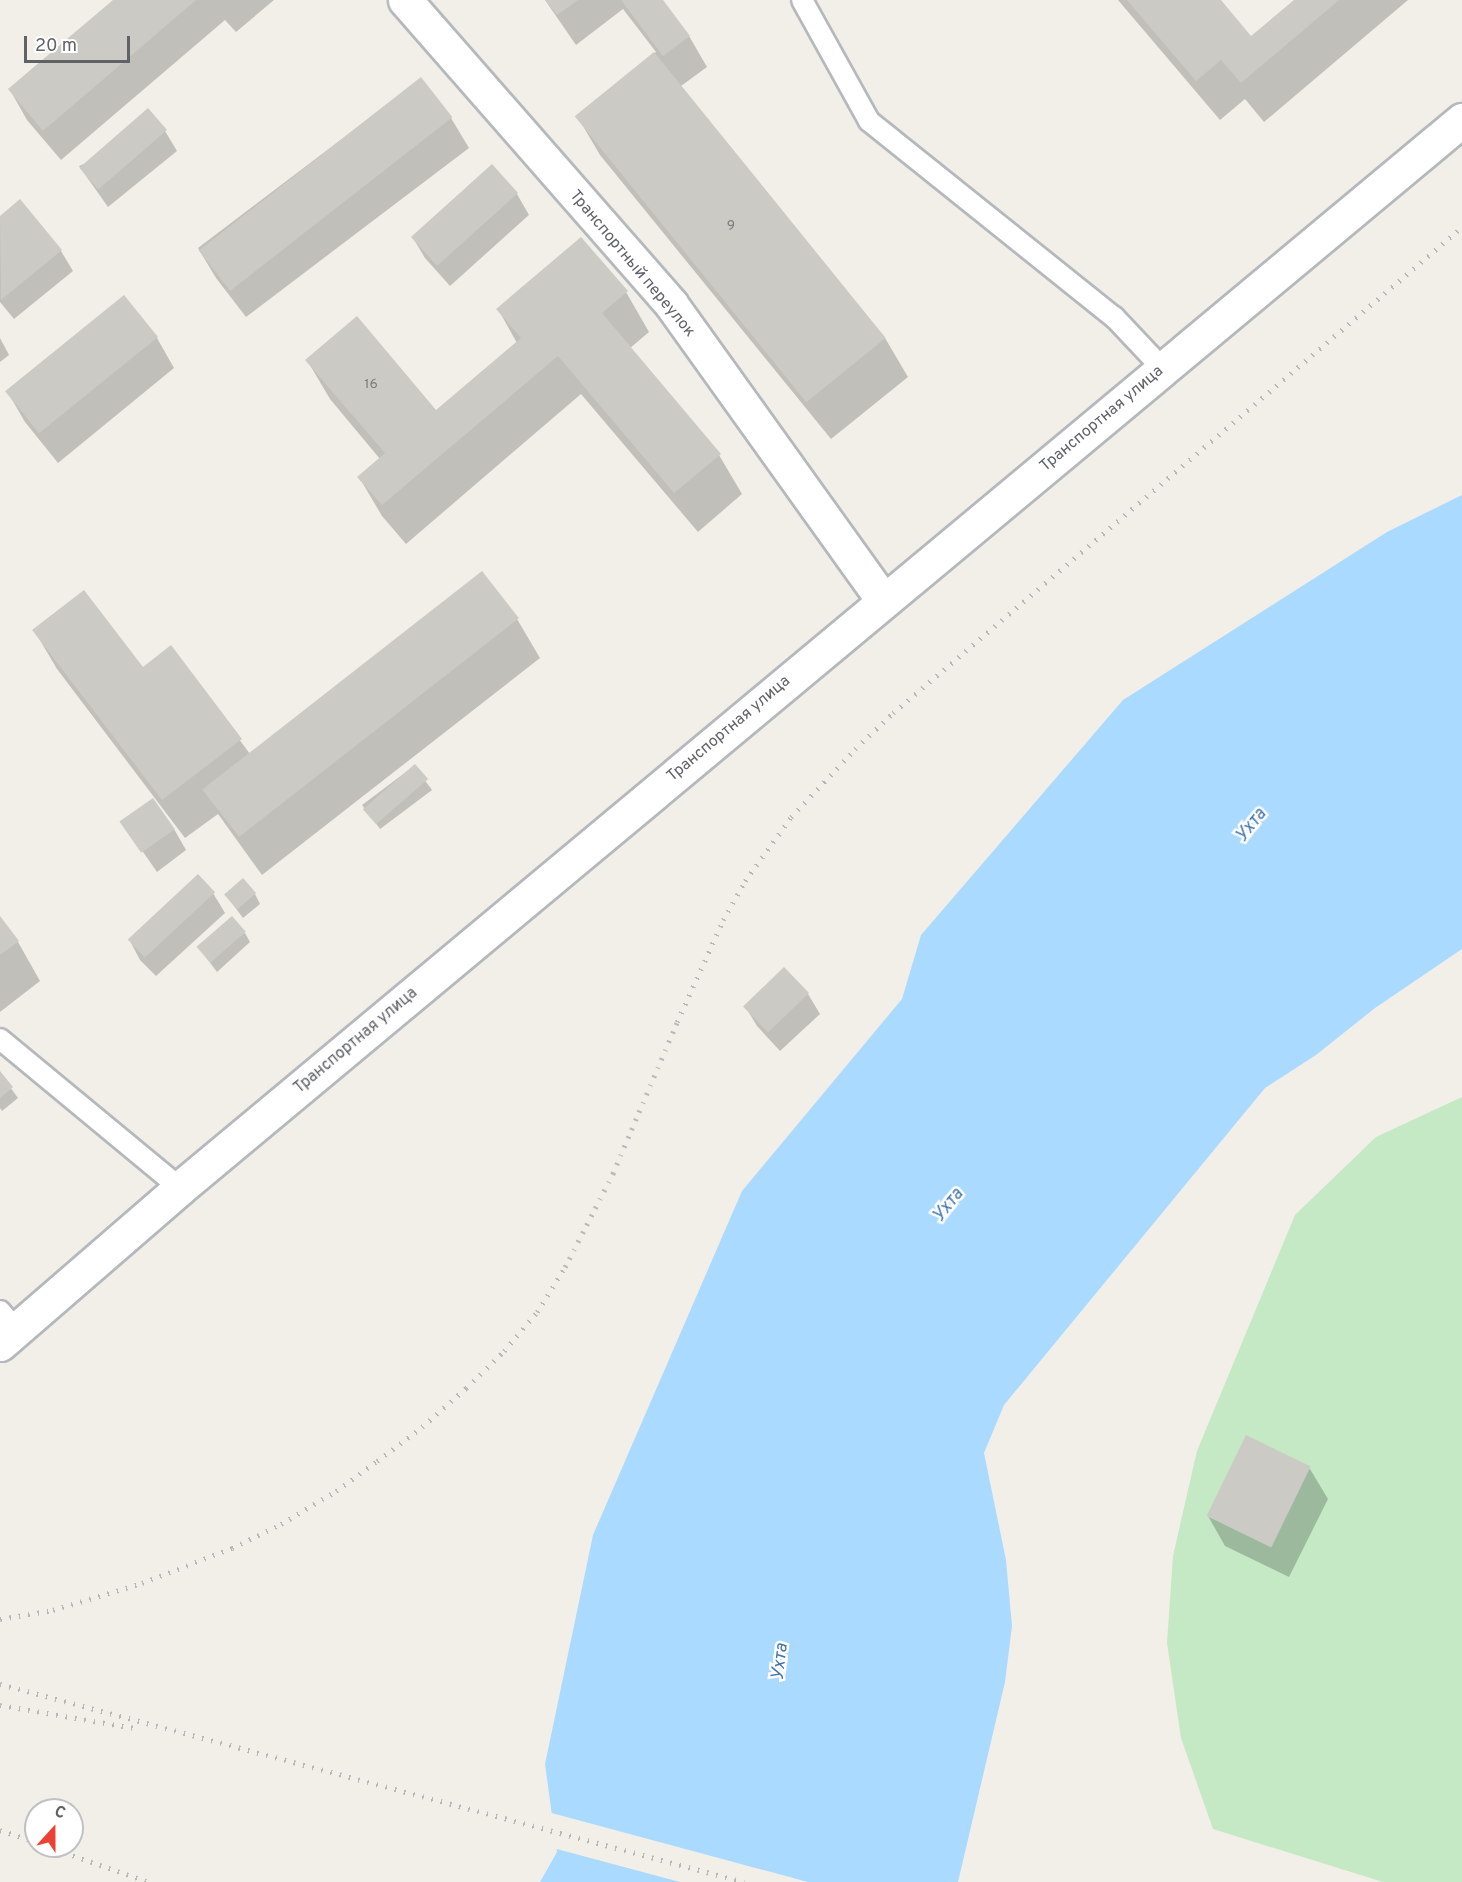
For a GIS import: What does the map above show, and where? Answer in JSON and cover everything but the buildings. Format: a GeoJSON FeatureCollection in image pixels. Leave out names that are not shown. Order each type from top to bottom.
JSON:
{"type":"FeatureCollection","features":[{"type":"Feature","properties":{"kind":"street","name":"Транспортный переулок"},"geometry":{"type":"LineString","coordinates":[[405,0],[671,304],[883,600]]}},
{"type":"Feature","properties":{"kind":"street","name":"Транспортная улица"},"geometry":{"type":"LineString","coordinates":[[5,1328],[180,1188],[883,600],[1462,120]]}},
{"type":"Feature","properties":{"kind":"lane"},"geometry":{"type":"LineString","coordinates":[[802,0],[869,121],[1114,317],[1162,369]]}},
{"type":"Feature","properties":{"kind":"lane"},"geometry":{"type":"LineString","coordinates":[[0,1039],[180,1188]]}},
{"type":"Feature","properties":{"kind":"green space"},"geometry":{"type":"Polygon","coordinates":[[[1462,1097],[1462,1882],[1383,1882],[1213,1829],[1181,1738],[1167,1643],[1173,1556],[1197,1451],[1295,1215],[1376,1137],[1462,1097]]]}},
{"type":"Feature","properties":{"kind":"water","name":"Ухта"},"geometry":{"type":"Polygon","coordinates":[[[1462,495],[1462,949],[1375,1008],[1316,1055],[1265,1088],[1004,1405],[984,1453],[1006,1560],[1012,1626],[1005,1682],[958,1882],[540,1882],[557,1852],[545,1764],[593,1535],[742,1191],[902,999],[921,935],[1123,700],[1387,532],[1462,495]]]}},
{"type":"Feature","properties":{"kind":"pier"},"geometry":{"type":"Polygon","coordinates":[[[548,1812],[808,1882],[680,1882],[553,1848],[548,1812]]]}},
{"type":"Feature","properties":{"kind":"railway"},"geometry":{"type":"LineString","coordinates":[[0,1619],[53,1610],[142,1583],[232,1548],[281,1524],[336,1491],[377,1461],[422,1427],[466,1388],[504,1351],[537,1312],[565,1267],[613,1173],[723,920],[745,881],[791,817],[855,749],[893,713],[1462,227]]}},
{"type":"Feature","properties":{"kind":"railway"},"geometry":{"type":"LineString","coordinates":[[0,1684],[744,1882]]}},
{"type":"Feature","properties":{"kind":"railway"},"geometry":{"type":"LineString","coordinates":[[0,1705],[140,1729]]}},
{"type":"Feature","properties":{"kind":"railway"},"geometry":{"type":"LineString","coordinates":[[0,1830],[24,1838]]}},
{"type":"Feature","properties":{"kind":"railway"},"geometry":{"type":"LineString","coordinates":[[80,1858],[149,1882]]}}]}
